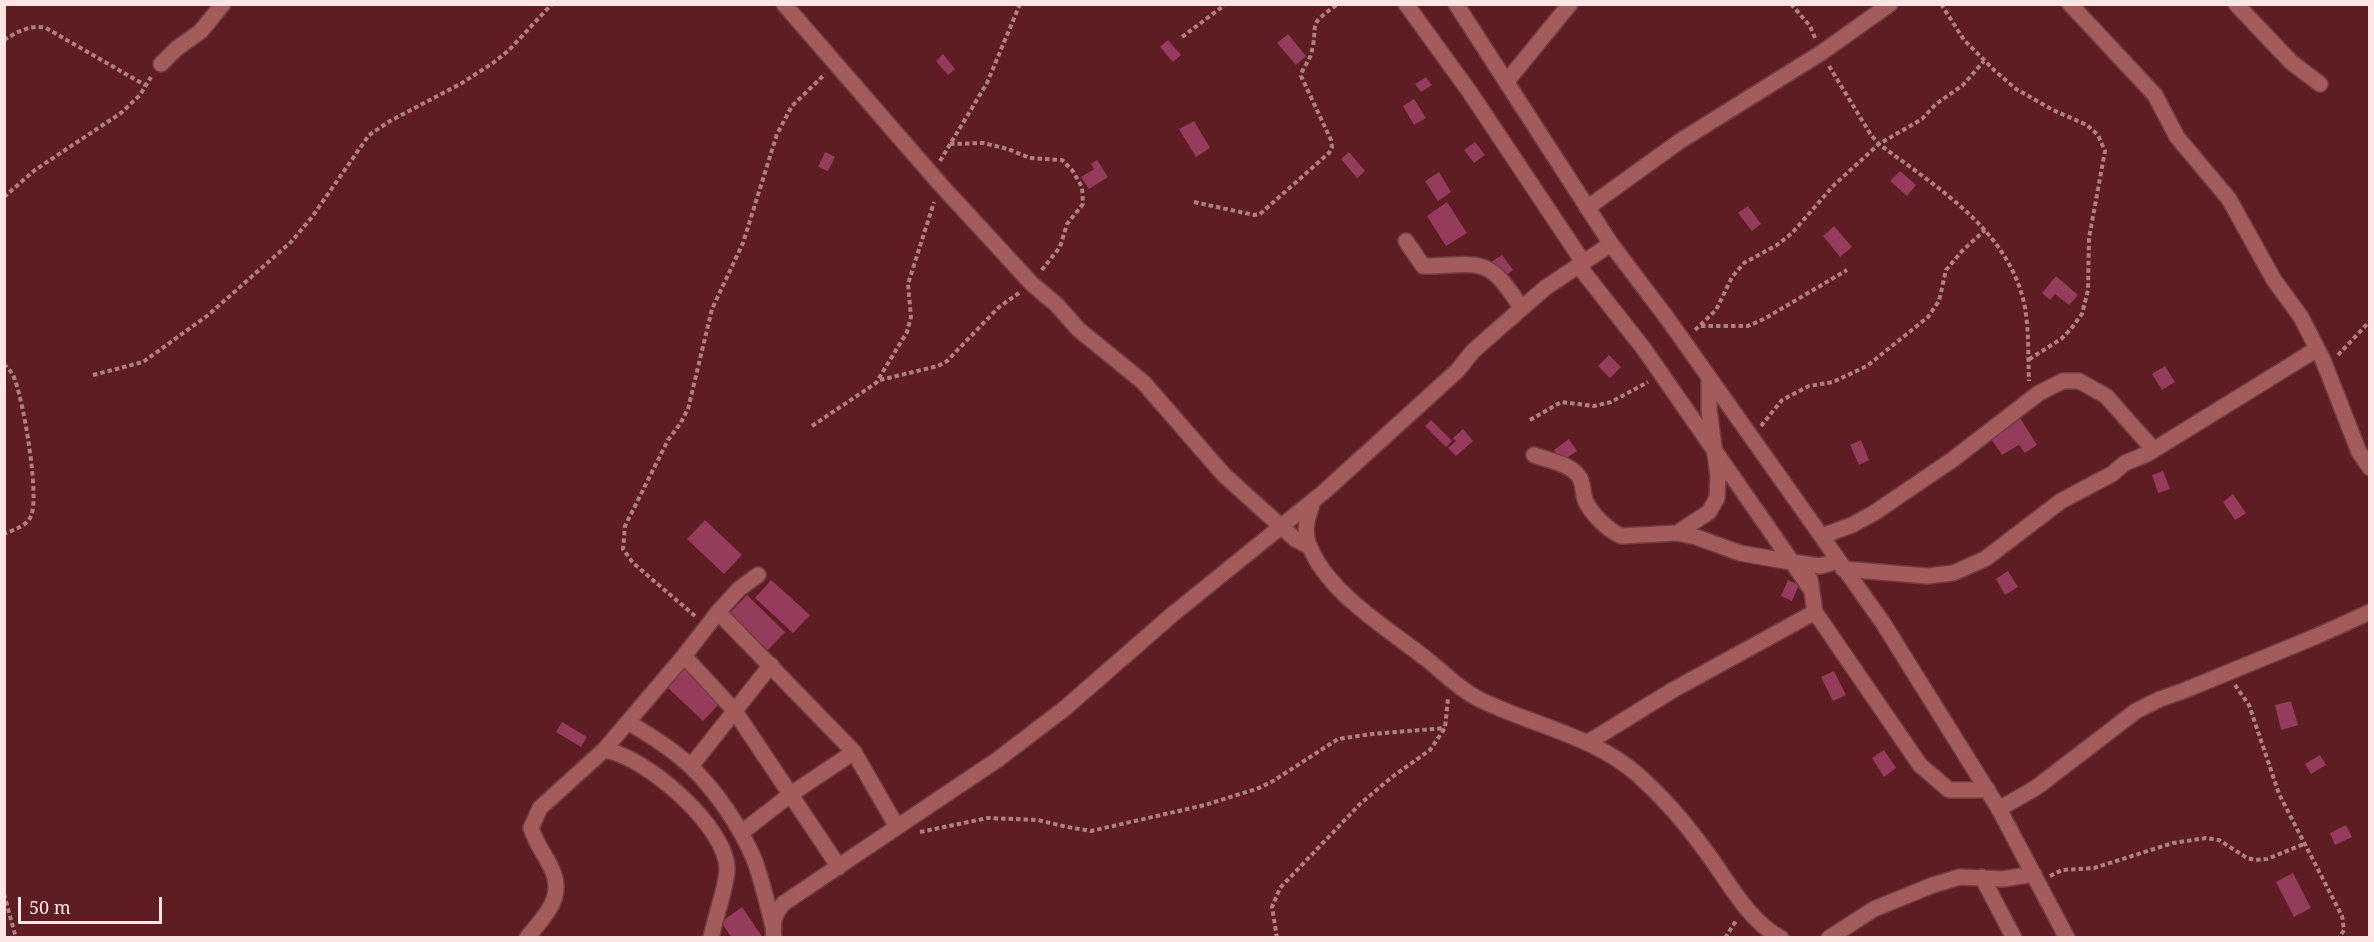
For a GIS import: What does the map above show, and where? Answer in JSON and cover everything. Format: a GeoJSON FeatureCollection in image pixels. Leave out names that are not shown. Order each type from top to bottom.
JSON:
{"type":"FeatureCollection","features":[{"type":"Feature","properties":{"kind":"street"},"geometry":{"type":"LineString","coordinates":[[161,64],[176,49],[201,31],[223,4]]}},
{"type":"Feature","properties":{"kind":"street"},"geometry":{"type":"LineString","coordinates":[[784,4],[796,12],[836,63],[936,180],[1031,283],[1057,305],[1078,329],[1143,382],[1224,474],[1295,539],[1310,547]]}},
{"type":"Feature","properties":{"kind":"street"},"geometry":{"type":"LineString","coordinates":[[1406,4],[1469,91],[1581,264],[1660,372],[1810,588]]}},
{"type":"Feature","properties":{"kind":"street"},"geometry":{"type":"LineString","coordinates":[[1456,4],[1611,244],[1883,623],[2000,809],[2067,938]]}},
{"type":"Feature","properties":{"kind":"street"},"geometry":{"type":"LineString","coordinates":[[1507,81],[1570,4]]}},
{"type":"Feature","properties":{"kind":"street"},"geometry":{"type":"LineString","coordinates":[[1587,208],[1649,161],[1821,53],[1890,4]]}},
{"type":"Feature","properties":{"kind":"street"},"geometry":{"type":"LineString","coordinates":[[2070,4],[2158,99],[2177,137],[2229,199],[2269,272],[2295,308],[2317,349],[2359,452],[2370,468]]}},
{"type":"Feature","properties":{"kind":"street"},"geometry":{"type":"LineString","coordinates":[[2236,4],[2291,62],[2320,84]]}},
{"type":"Feature","properties":{"kind":"street"},"geometry":{"type":"LineString","coordinates":[[1406,241],[1423,266],[1478,265],[1494,273],[1522,308]]}},
{"type":"Feature","properties":{"kind":"street"},"geometry":{"type":"LineString","coordinates":[[773,932],[775,914],[784,903],[997,760],[1064,709],[1173,615],[1313,500],[1412,413],[1458,370],[1473,351],[1545,288],[1611,244]]}},
{"type":"Feature","properties":{"kind":"street"},"geometry":{"type":"LineString","coordinates":[[1534,455],[1578,474],[1582,480],[1586,501],[1613,532],[1621,536],[1677,533],[1696,537],[1740,553],[1820,566],[1841,565],[1927,576],[1953,573],[1985,559],[2061,501],[2112,474],[2125,463],[2154,450],[2317,349]]}},
{"type":"Feature","properties":{"kind":"street"},"geometry":{"type":"LineString","coordinates":[[1677,533],[1709,512],[1717,498],[1716,453],[1709,410],[1709,378]]}},
{"type":"Feature","properties":{"kind":"street"},"geometry":{"type":"LineString","coordinates":[[1822,536],[1852,525],[1874,513],[1952,460],[2039,393],[2063,381],[2071,380],[2086,384],[2106,396],[2154,450]]}},
{"type":"Feature","properties":{"kind":"street"},"geometry":{"type":"LineString","coordinates":[[1313,500],[1306,530],[1310,547],[1330,578],[1347,595],[1377,622],[1480,700],[1513,715],[1564,732],[1609,754],[1638,775],[1679,817],[1741,900],[1763,925],[1781,938]]}},
{"type":"Feature","properties":{"kind":"street"},"geometry":{"type":"LineString","coordinates":[[1812,564],[1809,571],[1810,588],[1815,612],[1920,765],[1948,790],[1988,790]]}},
{"type":"Feature","properties":{"kind":"street"},"geometry":{"type":"LineString","coordinates":[[527,938],[552,904],[556,891],[555,875],[531,828],[534,817],[551,796],[604,750],[629,723],[718,612],[739,589],[758,576]]}},
{"type":"Feature","properties":{"kind":"street"},"geometry":{"type":"LineString","coordinates":[[718,612],[854,752],[899,826]]}},
{"type":"Feature","properties":{"kind":"street"},"geometry":{"type":"LineString","coordinates":[[1587,743],[1673,690],[1815,612]]}},
{"type":"Feature","properties":{"kind":"street"},"geometry":{"type":"LineString","coordinates":[[2000,809],[2037,787],[2136,711],[2370,612]]}},
{"type":"Feature","properties":{"kind":"street"},"geometry":{"type":"LineString","coordinates":[[684,656],[734,710],[838,867]]}},
{"type":"Feature","properties":{"kind":"street"},"geometry":{"type":"LineString","coordinates":[[691,766],[771,665]]}},
{"type":"Feature","properties":{"kind":"street"},"geometry":{"type":"LineString","coordinates":[[629,723],[674,752],[691,766],[741,833],[755,862],[773,932]]}},
{"type":"Feature","properties":{"kind":"street"},"geometry":{"type":"LineString","coordinates":[[604,750],[616,752],[640,763],[669,786],[711,828],[723,849],[727,869],[711,938]]}},
{"type":"Feature","properties":{"kind":"street"},"geometry":{"type":"LineString","coordinates":[[741,833],[791,794],[854,752]]}},
{"type":"Feature","properties":{"kind":"street"},"geometry":{"type":"LineString","coordinates":[[1829,938],[1874,909],[1903,896],[1960,877],[2037,878]]}},
{"type":"Feature","properties":{"kind":"street"},"geometry":{"type":"LineString","coordinates":[[1982,877],[2014,938]]}},
{"type":"Feature","properties":{"kind":"path"},"geometry":{"type":"LineString","coordinates":[[93,375],[143,362],[207,316],[291,242],[312,217],[369,135],[493,63],[508,51],[552,4]]}},
{"type":"Feature","properties":{"kind":"path"},"geometry":{"type":"LineString","coordinates":[[878,380],[908,332],[910,317],[908,284],[936,180],[950,144],[987,82],[1020,4]]}},
{"type":"Feature","properties":{"kind":"path"},"geometry":{"type":"LineString","coordinates":[[1182,37],[1226,4]]}},
{"type":"Feature","properties":{"kind":"path"},"geometry":{"type":"LineString","coordinates":[[1194,202],[1254,215],[1260,214],[1329,153],[1332,147],[1331,140],[1301,76],[1310,58],[1313,27],[1316,21],[1338,4]]}},
{"type":"Feature","properties":{"kind":"path"},"geometry":{"type":"LineString","coordinates":[[1791,4],[1810,26],[1821,53],[1871,135],[1879,144],[1951,198],[1997,243],[2018,283],[2025,308],[2030,400]]}},
{"type":"Feature","properties":{"kind":"path"},"geometry":{"type":"LineString","coordinates":[[1941,4],[1964,40],[1984,61],[2016,89],[2053,110],[2087,125],[2098,135],[2105,151],[2089,238],[2088,291],[2082,314],[2061,339],[2028,360]]}},
{"type":"Feature","properties":{"kind":"path"},"geometry":{"type":"LineString","coordinates":[[4,40],[20,31],[34,27],[46,28],[145,85]]}},
{"type":"Feature","properties":{"kind":"path"},"geometry":{"type":"LineString","coordinates":[[1682,340],[1700,327],[1716,310],[1732,277],[1744,263],[1792,233],[1834,185],[1879,144],[1922,119],[1936,104],[1963,85],[1984,61]]}},
{"type":"Feature","properties":{"kind":"path"},"geometry":{"type":"LineString","coordinates":[[708,627],[633,563],[622,541],[625,526],[688,409],[712,309],[743,243],[777,134],[792,106],[836,63]]}},
{"type":"Feature","properties":{"kind":"path"},"geometry":{"type":"LineString","coordinates":[[4,197],[35,170],[121,113],[140,95],[161,64]]}},
{"type":"Feature","properties":{"kind":"path"},"geometry":{"type":"LineString","coordinates":[[812,426],[878,380],[938,366],[947,361],[999,307],[1031,283],[1060,247],[1067,224],[1083,204],[1082,187],[1072,170],[1062,160],[1030,158],[1008,149],[982,143],[950,144]]}},
{"type":"Feature","properties":{"kind":"path"},"geometry":{"type":"LineString","coordinates":[[1752,439],[1782,400],[1809,386],[1833,382],[1868,366],[1928,317],[1939,301],[1946,270],[1962,251],[1985,230]]}},
{"type":"Feature","properties":{"kind":"path"},"geometry":{"type":"LineString","coordinates":[[1700,327],[1748,326],[1847,270]]}},
{"type":"Feature","properties":{"kind":"path"},"geometry":{"type":"LineString","coordinates":[[2335,358],[2370,321]]}},
{"type":"Feature","properties":{"kind":"path"},"geometry":{"type":"LineString","coordinates":[[2361,328],[2370,325]]}},
{"type":"Feature","properties":{"kind":"path"},"geometry":{"type":"LineString","coordinates":[[4,364],[14,377],[22,408],[32,464],[33,507],[27,522],[4,534]]}},
{"type":"Feature","properties":{"kind":"path"},"geometry":{"type":"LineString","coordinates":[[1530,420],[1561,402],[1594,406],[1611,402],[1641,387],[1660,372]]}},
{"type":"Feature","properties":{"kind":"path"},"geometry":{"type":"LineString","coordinates":[[2225,673],[2249,705],[2279,794],[2342,916],[2344,930],[2339,938]]}},
{"type":"Feature","properties":{"kind":"path"},"geometry":{"type":"LineString","coordinates":[[1277,938],[1272,907],[1280,888],[1360,804],[1392,777],[1430,750],[1445,729],[1448,695],[1444,674]]}},
{"type":"Feature","properties":{"kind":"path"},"geometry":{"type":"LineString","coordinates":[[899,826],[918,832],[988,818],[1049,821],[1066,827],[1091,831],[1205,805],[1259,788],[1338,739],[1372,734],[1445,729]]}},
{"type":"Feature","properties":{"kind":"path"},"geometry":{"type":"LineString","coordinates":[[2037,878],[2062,870],[2094,868],[2184,842],[2211,838],[2255,860],[2267,859],[2304,844]]}},
{"type":"Feature","properties":{"kind":"path"},"geometry":{"type":"LineString","coordinates":[[4,894],[16,938]]}},
{"type":"Feature","properties":{"kind":"building"},"geometry":{"type":"Polygon","coordinates":[[[1288,34],[1306,56],[1296,65],[1277,43],[1288,34]]]}},
{"type":"Feature","properties":{"kind":"building"},"geometry":{"type":"Polygon","coordinates":[[[1168,40],[1181,55],[1173,62],[1160,47],[1168,40]]]}},
{"type":"Feature","properties":{"kind":"building"},"geometry":{"type":"Polygon","coordinates":[[[943,54],[955,69],[948,75],[936,61],[943,54]]]}},
{"type":"Feature","properties":{"kind":"building"},"geometry":{"type":"Polygon","coordinates":[[[1426,77],[1432,85],[1421,92],[1415,84],[1426,77]]]}},
{"type":"Feature","properties":{"kind":"building"},"geometry":{"type":"Polygon","coordinates":[[[1414,99],[1426,118],[1414,125],[1403,106],[1414,99]]]}},
{"type":"Feature","properties":{"kind":"building"},"geometry":{"type":"Polygon","coordinates":[[[1194,121],[1210,148],[1196,157],[1179,129],[1194,121]]]}},
{"type":"Feature","properties":{"kind":"building"},"geometry":{"type":"Polygon","coordinates":[[[1475,142],[1485,155],[1474,163],[1464,150],[1475,142]]]}},
{"type":"Feature","properties":{"kind":"building"},"geometry":{"type":"Polygon","coordinates":[[[825,152],[835,157],[828,171],[818,167],[825,152]]]}},
{"type":"Feature","properties":{"kind":"building"},"geometry":{"type":"Polygon","coordinates":[[[1349,152],[1365,171],[1357,178],[1341,159],[1349,152]]]}},
{"type":"Feature","properties":{"kind":"building"},"geometry":{"type":"Polygon","coordinates":[[[1097,160],[1108,177],[1089,189],[1081,177],[1094,169],[1091,164],[1097,160]]]}},
{"type":"Feature","properties":{"kind":"building"},"geometry":{"type":"Polygon","coordinates":[[[1900,171],[1916,185],[1907,196],[1890,181],[1900,171]]]}},
{"type":"Feature","properties":{"kind":"building"},"geometry":{"type":"Polygon","coordinates":[[[1439,172],[1451,192],[1438,201],[1425,181],[1439,172]]]}},
{"type":"Feature","properties":{"kind":"building"},"geometry":{"type":"Polygon","coordinates":[[[1447,202],[1467,233],[1446,246],[1427,216],[1447,202]]]}},
{"type":"Feature","properties":{"kind":"building"},"geometry":{"type":"Polygon","coordinates":[[[1748,206],[1761,224],[1752,231],[1738,213],[1748,206]]]}},
{"type":"Feature","properties":{"kind":"building"},"geometry":{"type":"Polygon","coordinates":[[[1834,226],[1852,247],[1840,257],[1823,236],[1834,226]]]}},
{"type":"Feature","properties":{"kind":"building"},"geometry":{"type":"Polygon","coordinates":[[[1502,255],[1513,270],[1503,278],[1491,262],[1502,255]]]}},
{"type":"Feature","properties":{"kind":"building"},"geometry":{"type":"Polygon","coordinates":[[[2056,276],[2078,295],[2069,305],[2055,294],[2050,300],[2042,293],[2056,276]]]}},
{"type":"Feature","properties":{"kind":"building"},"geometry":{"type":"Polygon","coordinates":[[[1609,355],[1621,367],[1610,378],[1598,366],[1609,355]]]}},
{"type":"Feature","properties":{"kind":"building"},"geometry":{"type":"Polygon","coordinates":[[[2165,366],[2175,382],[2162,390],[2152,374],[2165,366]]]}},
{"type":"Feature","properties":{"kind":"building"},"geometry":{"type":"Polygon","coordinates":[[[2020,418],[2037,445],[2025,453],[2019,445],[2002,455],[1990,437],[2020,418]]]}},
{"type":"Feature","properties":{"kind":"building"},"geometry":{"type":"Polygon","coordinates":[[[1431,420],[1452,441],[1446,447],[1425,426],[1431,420]]]}},
{"type":"Feature","properties":{"kind":"building"},"geometry":{"type":"Polygon","coordinates":[[[1463,429],[1473,441],[1456,456],[1448,448],[1456,441],[1453,438],[1463,429]]]}},
{"type":"Feature","properties":{"kind":"building"},"geometry":{"type":"Polygon","coordinates":[[[1569,439],[1577,451],[1562,461],[1554,450],[1569,439]]]}},
{"type":"Feature","properties":{"kind":"building"},"geometry":{"type":"Polygon","coordinates":[[[1861,440],[1869,460],[1859,465],[1850,445],[1861,440]]]}},
{"type":"Feature","properties":{"kind":"building"},"geometry":{"type":"Polygon","coordinates":[[[2163,471],[2170,489],[2158,493],[2152,475],[2163,471]]]}},
{"type":"Feature","properties":{"kind":"building"},"geometry":{"type":"Polygon","coordinates":[[[2233,494],[2246,513],[2235,520],[2223,502],[2233,494]]]}},
{"type":"Feature","properties":{"kind":"building"},"geometry":{"type":"Polygon","coordinates":[[[705,520],[742,555],[724,574],[687,539],[705,520]]]}},
{"type":"Feature","properties":{"kind":"building"},"geometry":{"type":"Polygon","coordinates":[[[2008,571],[2018,587],[2005,595],[1996,579],[2008,571]]]}},
{"type":"Feature","properties":{"kind":"building"},"geometry":{"type":"Polygon","coordinates":[[[771,580],[810,615],[793,633],[755,598],[771,580]]]}},
{"type":"Feature","properties":{"kind":"building"},"geometry":{"type":"Polygon","coordinates":[[[1788,580],[1799,585],[1792,601],[1781,596],[1788,580]]]}},
{"type":"Feature","properties":{"kind":"building"},"geometry":{"type":"Polygon","coordinates":[[[747,595],[785,632],[767,651],[729,614],[747,595]]]}},
{"type":"Feature","properties":{"kind":"building"},"geometry":{"type":"Polygon","coordinates":[[[684,666],[721,702],[703,721],[665,685],[684,666]]]}},
{"type":"Feature","properties":{"kind":"building"},"geometry":{"type":"Polygon","coordinates":[[[1834,671],[1846,695],[1833,701],[1821,677],[1834,671]]]}},
{"type":"Feature","properties":{"kind":"building"},"geometry":{"type":"Polygon","coordinates":[[[2291,701],[2298,725],[2281,730],[2275,705],[2291,701]]]}},
{"type":"Feature","properties":{"kind":"building"},"geometry":{"type":"Polygon","coordinates":[[[562,722],[587,737],[581,747],[556,732],[562,722]]]}},
{"type":"Feature","properties":{"kind":"building"},"geometry":{"type":"Polygon","coordinates":[[[1884,750],[1896,768],[1884,777],[1872,758],[1884,750]]]}},
{"type":"Feature","properties":{"kind":"building"},"geometry":{"type":"Polygon","coordinates":[[[2320,755],[2326,765],[2311,774],[2305,764],[2320,755]]]}},
{"type":"Feature","properties":{"kind":"building"},"geometry":{"type":"Polygon","coordinates":[[[2346,825],[2352,837],[2335,845],[2330,833],[2346,825]]]}},
{"type":"Feature","properties":{"kind":"building"},"geometry":{"type":"Polygon","coordinates":[[[2293,873],[2311,908],[2294,917],[2276,882],[2293,873]]]}},
{"type":"Feature","properties":{"kind":"building"},"geometry":{"type":"Polygon","coordinates":[[[742,907],[763,938],[732,938],[721,922],[742,907]]]}}]}
